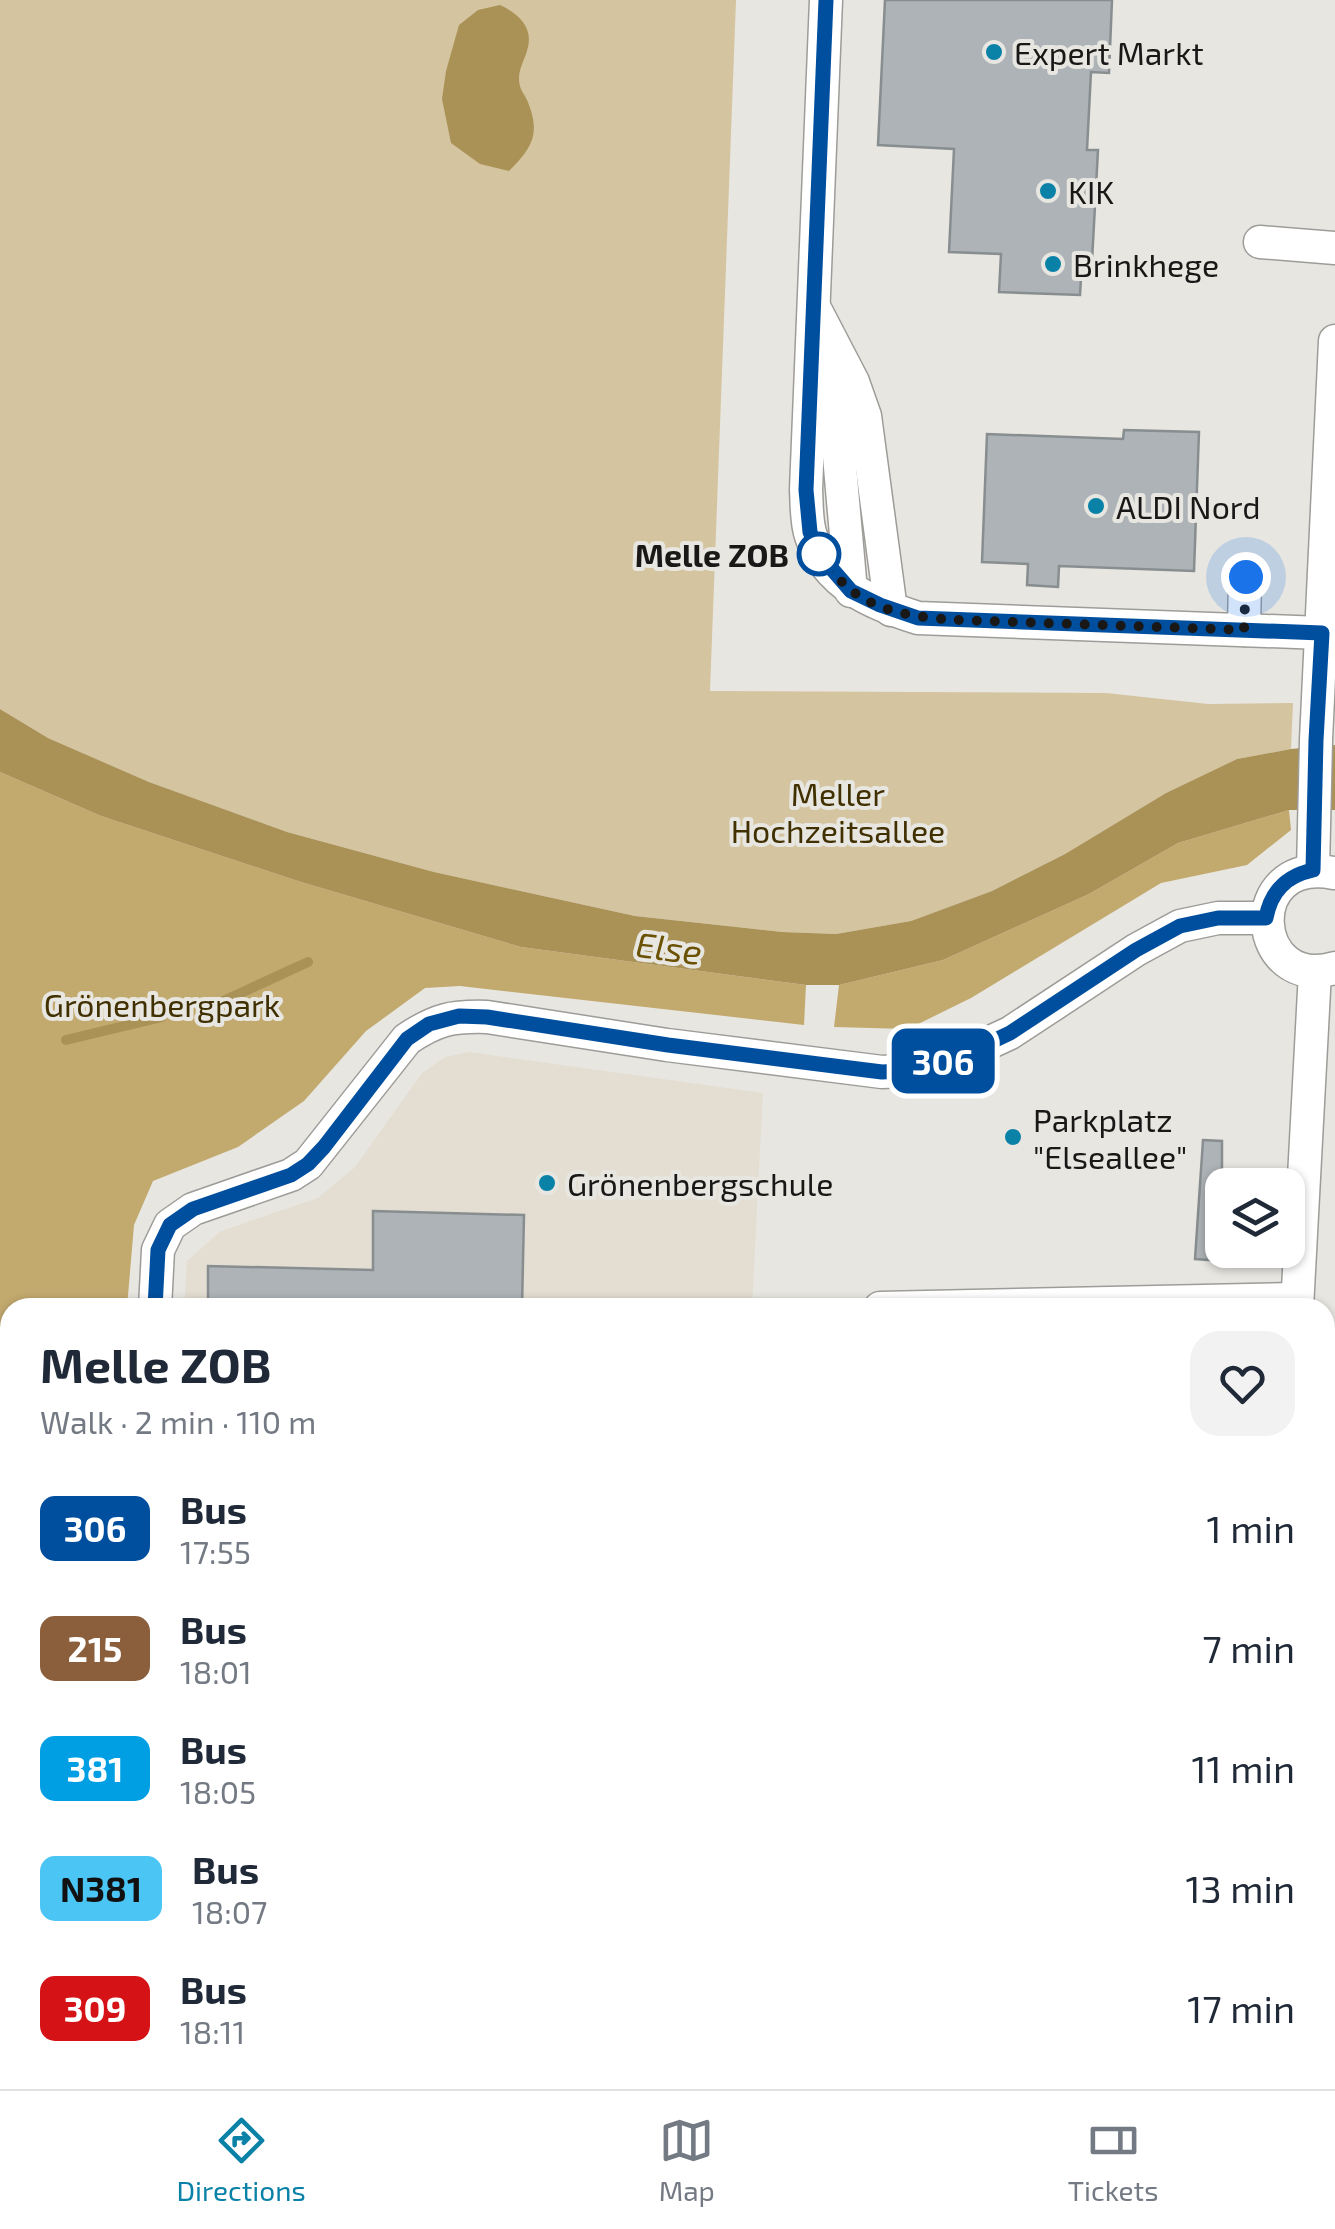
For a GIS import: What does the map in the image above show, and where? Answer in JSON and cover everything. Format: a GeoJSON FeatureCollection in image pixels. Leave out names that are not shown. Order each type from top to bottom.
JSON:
{"type":"FeatureCollection","features":[{"type":"Feature","properties":{"kind":"street"},"geometry":{"type":"LineString","coordinates":[[826,0],[806,490],[810,532],[819,554],[851,591],[918,618],[1322,633]]}},
{"type":"Feature","properties":{"kind":"street"},"geometry":{"type":"LineString","coordinates":[[1260,242],[1335,248]]}},
{"type":"Feature","properties":{"kind":"street"},"geometry":{"type":"LineString","coordinates":[[812,303],[854,382],[865,416],[892,610]]}},
{"type":"Feature","properties":{"kind":"street"},"geometry":{"type":"LineString","coordinates":[[829,339],[851,591]]}},
{"type":"Feature","properties":{"kind":"street"},"geometry":{"type":"LineString","coordinates":[[1297,1298],[1325,970],[1299,968],[1286,961],[1268,936],[1266,918],[1276,890],[1288,879],[1324,872],[1314,828],[1316,740],[1327,679],[1322,633],[1335,341]]}},
{"type":"Feature","properties":{"kind":"street"},"geometry":{"type":"LineString","coordinates":[[1244,630],[1246,577]]}},
{"type":"Feature","properties":{"kind":"street"},"geometry":{"type":"LineString","coordinates":[[156,1298],[158,1250],[170,1225],[193,1209],[291,1175],[308,1164],[407,1039],[429,1024],[459,1016],[487,1017],[882,1072],[920,1070],[1010,1033],[1136,950],[1180,926],[1218,918],[1266,918]]}},
{"type":"Feature","properties":{"kind":"shaded area","name":"Grönenbergschule"},"geometry":{"type":"Polygon","coordinates":[[[469,1052],[763,1093],[752,1298],[185,1298],[187,1261],[221,1231],[318,1198],[355,1167],[422,1073],[445,1057],[469,1052]]]}},
{"type":"Feature","properties":{"kind":"green space","name":"Meller Hochzeitsallee"},"geometry":{"type":"Polygon","coordinates":[[[0,0],[736,0],[710,691],[1106,693],[1208,704],[1293,703],[1291,749],[1237,759],[1166,793],[1065,854],[992,891],[911,921],[836,934],[635,916],[434,872],[287,832],[149,782],[48,738],[0,709],[0,0]]]}},
{"type":"Feature","properties":{"kind":"green space","name":"Grönenbergpark"},"geometry":{"type":"Polygon","coordinates":[[[0,772],[101,816],[301,882],[521,947],[806,985],[804,1025],[460,986],[425,988],[366,1031],[304,1101],[238,1147],[153,1181],[134,1225],[128,1298],[0,1298],[0,772]]]}},
{"type":"Feature","properties":{"kind":"green space"},"geometry":{"type":"Polygon","coordinates":[[[1289,810],[1291,830],[1247,865],[1161,883],[971,998],[908,1029],[834,1027],[839,985],[943,960],[1089,894],[1178,843],[1289,810]]]}},
{"type":"Feature","properties":{"kind":"water"},"geometry":{"type":"Polygon","coordinates":[[[500,5],[518,16],[528,33],[519,81],[534,131],[529,147],[509,171],[480,164],[451,143],[442,99],[459,25],[478,10],[500,5]]]}},
{"type":"Feature","properties":{"kind":"water","name":"Else"},"geometry":{"type":"Polygon","coordinates":[[[0,709],[48,738],[149,782],[287,832],[434,872],[635,916],[782,932],[836,934],[911,921],[992,891],[1065,854],[1166,793],[1237,759],[1335,745],[1335,810],[1289,810],[1178,843],[1089,894],[943,960],[839,985],[806,985],[521,947],[301,882],[101,816],[0,772],[0,709]]]}},
{"type":"Feature","properties":{"kind":"building"},"geometry":{"type":"Polygon","coordinates":[[[885,0],[1112,0],[1109,73],[1091,72],[1087,150],[1098,150],[1092,261],[1082,261],[1080,295],[999,292],[1001,254],[949,252],[954,149],[878,145],[885,0]]]}},
{"type":"Feature","properties":{"kind":"building"},"geometry":{"type":"Polygon","coordinates":[[[1124,430],[1199,432],[1194,571],[1059,566],[1058,587],[1027,585],[1028,564],[982,562],[987,434],[1123,439],[1124,430]]]}},
{"type":"Feature","properties":{"kind":"building"},"geometry":{"type":"Polygon","coordinates":[[[1203,1140],[1222,1141],[1222,1168],[1205,1168],[1205,1260],[1195,1259],[1203,1140]]]}},
{"type":"Feature","properties":{"kind":"building"},"geometry":{"type":"Polygon","coordinates":[[[373,1211],[524,1215],[522,1298],[208,1298],[208,1266],[373,1270],[373,1211]]]}},
{"type":"Feature","properties":{"kind":"waterway"},"geometry":{"type":"LineString","coordinates":[[219,1003],[308,962]]}},
{"type":"Feature","properties":{"kind":"waterway"},"geometry":{"type":"LineString","coordinates":[[66,1040],[162,1017]]}},
{"type":"Feature","properties":{"kind":"bus line","name":"306"},"geometry":{"type":"LineString","coordinates":[[156,1298],[158,1250],[170,1225],[193,1209],[291,1175],[308,1164],[407,1039],[429,1024],[459,1016],[487,1017],[882,1072],[920,1070],[1010,1033],[1136,950],[1180,926],[1218,918],[1266,918],[1276,890],[1288,879],[1313,870],[1322,633],[918,618],[851,591],[819,554],[810,532],[806,490],[826,0]]}},
{"type":"Feature","properties":{"kind":"place","name":"Expert Markt"},"geometry":{"type":"Point","coordinates":[994,52]}},
{"type":"Feature","properties":{"kind":"place","name":"KIK"},"geometry":{"type":"Point","coordinates":[1048,191]}},
{"type":"Feature","properties":{"kind":"place","name":"Brinkhege"},"geometry":{"type":"Point","coordinates":[1053,264]}},
{"type":"Feature","properties":{"kind":"place","name":"ALDI Nord"},"geometry":{"type":"Point","coordinates":[1096,506]}},
{"type":"Feature","properties":{"kind":"place","name":"Melle ZOB"},"geometry":{"type":"Point","coordinates":[819,554]}},
{"type":"Feature","properties":{"kind":"place","name":"Parkplatz \"Elseallee\""},"geometry":{"type":"Point","coordinates":[1013,1137]}},
{"type":"Feature","properties":{"kind":"place","name":"Grönenbergschule"},"geometry":{"type":"Point","coordinates":[547,1183]}},
{"type":"Feature","properties":{"kind":"route"},"geometry":{"type":"LineString","coordinates":[[819,554],[851,591],[918,618],[1244,630],[1246,577]]}}]}
